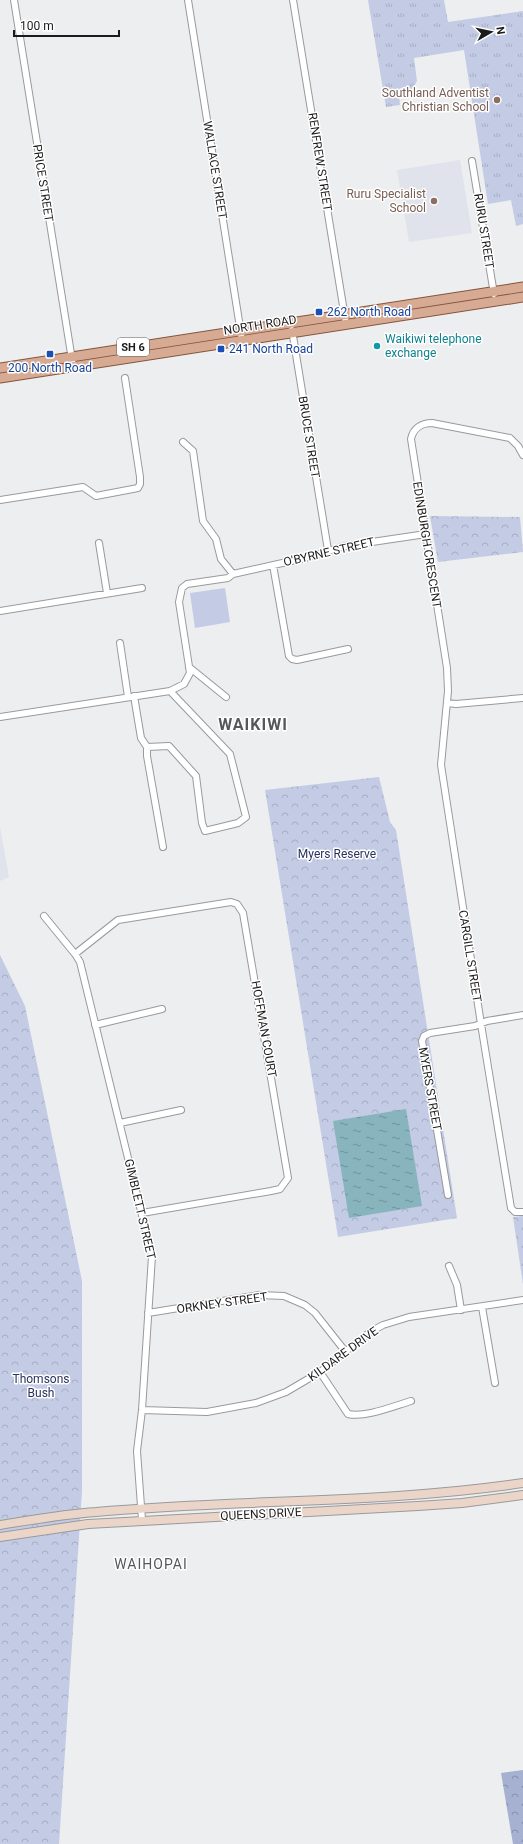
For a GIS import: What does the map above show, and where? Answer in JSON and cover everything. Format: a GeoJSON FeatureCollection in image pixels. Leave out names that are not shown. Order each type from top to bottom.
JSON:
{"type":"FeatureCollection","features":[{"type":"Feature","properties":{"kind":"main road","name":"NORTH ROAD"},"geometry":{"type":"LineString","coordinates":[[0,378],[346,324],[494,296],[523,287]]}},
{"type":"Feature","properties":{"kind":"main road","name":"NORTH ROAD"},"geometry":{"type":"LineString","coordinates":[[0,368],[344,315],[494,296],[523,297]]}},
{"type":"Feature","properties":{"kind":"main road","name":"QUEENS DRIVE"},"geometry":{"type":"LineString","coordinates":[[0,1525],[95,1512],[418,1494],[481,1489],[523,1483]]}},
{"type":"Feature","properties":{"kind":"main road"},"geometry":{"type":"LineString","coordinates":[[481,1489],[483,1500]]}},
{"type":"Feature","properties":{"kind":"main road","name":"QUEENS DRIVE"},"geometry":{"type":"LineString","coordinates":[[0,1537],[88,1524],[418,1506],[523,1495]]}},
{"type":"Feature","properties":{"kind":"street","name":"PRICE STREET"},"geometry":{"type":"LineString","coordinates":[[14,0],[73,366]]}},
{"type":"Feature","properties":{"kind":"street","name":"WALLACE STREET"},"geometry":{"type":"LineString","coordinates":[[188,0],[242,340]]}},
{"type":"Feature","properties":{"kind":"street","name":"RENFREW STREET"},"geometry":{"type":"LineString","coordinates":[[293,0],[346,324]]}},
{"type":"Feature","properties":{"kind":"street","name":"RURU STREET"},"geometry":{"type":"LineString","coordinates":[[472,161],[494,296]]}},
{"type":"Feature","properties":{"kind":"street","name":"BRUCE STREET"},"geometry":{"type":"LineString","coordinates":[[291,323],[328,550]]}},
{"type":"Feature","properties":{"kind":"street"},"geometry":{"type":"LineString","coordinates":[[0,500],[83,487],[96,496],[138,488],[140,484],[125,378]]}},
{"type":"Feature","properties":{"kind":"street","name":"EDINBURGH CRESCENT"},"geometry":{"type":"LineString","coordinates":[[446,703],[448,691],[447,668],[411,439],[414,430],[423,424],[432,423],[510,438],[518,446],[523,455]]}},
{"type":"Feature","properties":{"kind":"street"},"geometry":{"type":"LineString","coordinates":[[183,442],[193,451],[203,521],[216,539],[221,559],[234,574]]}},
{"type":"Feature","properties":{"kind":"street","name":"O'BYRNE STREET"},"geometry":{"type":"LineString","coordinates":[[189,667],[179,602],[182,588],[187,584],[228,578],[234,574],[345,546],[426,534]]}},
{"type":"Feature","properties":{"kind":"street"},"geometry":{"type":"LineString","coordinates":[[99,543],[107,593]]}},
{"type":"Feature","properties":{"kind":"street"},"geometry":{"type":"LineString","coordinates":[[273,565],[289,656],[296,660],[348,649]]}},
{"type":"Feature","properties":{"kind":"street"},"geometry":{"type":"LineString","coordinates":[[0,611],[142,588]]}},
{"type":"Feature","properties":{"kind":"street"},"geometry":{"type":"LineString","coordinates":[[120,643],[141,738],[147,747],[147,756],[163,847]]}},
{"type":"Feature","properties":{"kind":"street"},"geometry":{"type":"LineString","coordinates":[[0,717],[170,690],[184,684],[190,673],[189,667]]}},
{"type":"Feature","properties":{"kind":"street"},"geometry":{"type":"LineString","coordinates":[[189,667],[226,697]]}},
{"type":"Feature","properties":{"kind":"street"},"geometry":{"type":"LineString","coordinates":[[147,747],[169,746],[196,776],[202,823],[205,831],[238,823],[246,817],[230,754],[170,690]]}},
{"type":"Feature","properties":{"kind":"street"},"geometry":{"type":"LineString","coordinates":[[446,703],[456,704],[523,698]]}},
{"type":"Feature","properties":{"kind":"street","name":"CARGILL STREET"},"geometry":{"type":"LineString","coordinates":[[446,703],[441,765],[480,1024],[511,1208],[515,1212],[523,1212]]}},
{"type":"Feature","properties":{"kind":"street","name":"HOFFMAN COURT"},"geometry":{"type":"LineString","coordinates":[[75,954],[118,920],[230,902],[237,904],[243,913],[288,1178],[280,1189],[271,1192],[142,1213]]}},
{"type":"Feature","properties":{"kind":"street","name":"GIMBLETT STREET"},"geometry":{"type":"LineString","coordinates":[[44,916],[75,954],[82,970],[152,1256],[142,1410],[137,1451],[142,1520]]}},
{"type":"Feature","properties":{"kind":"street"},"geometry":{"type":"LineString","coordinates":[[95,1025],[162,1010]]}},
{"type":"Feature","properties":{"kind":"street","name":"MYERS STREET"},"geometry":{"type":"LineString","coordinates":[[448,1195],[422,1041],[424,1036],[430,1033],[480,1024],[486,1021],[523,1016]]}},
{"type":"Feature","properties":{"kind":"street"},"geometry":{"type":"LineString","coordinates":[[120,1123],[181,1110]]}},
{"type":"Feature","properties":{"kind":"street"},"geometry":{"type":"LineString","coordinates":[[449,1266],[457,1285],[461,1310]]}},
{"type":"Feature","properties":{"kind":"street","name":"ORKNEY STREET"},"geometry":{"type":"LineString","coordinates":[[148,1313],[259,1295],[284,1296],[305,1305],[315,1313],[345,1351]]}},
{"type":"Feature","properties":{"kind":"street","name":"KILDARE DRIVE"},"geometry":{"type":"LineString","coordinates":[[142,1410],[207,1412],[256,1403],[286,1392],[320,1372],[370,1332],[383,1325],[409,1317],[523,1300]]}},
{"type":"Feature","properties":{"kind":"street"},"geometry":{"type":"LineString","coordinates":[[482,1307],[494,1383]]}},
{"type":"Feature","properties":{"kind":"street"},"geometry":{"type":"LineString","coordinates":[[320,1372],[348,1414],[359,1414],[382,1410],[411,1401]]}},
{"type":"Feature","properties":{"kind":"shaded area","name":"Ruru Specialist School"},"geometry":{"type":"Polygon","coordinates":[[[460,160],[472,233],[409,242],[397,170],[460,160]]]}},
{"type":"Feature","properties":{"kind":"shaded area"},"geometry":{"type":"Polygon","coordinates":[[[0,827],[9,877],[0,881],[0,827]]]}},
{"type":"Feature","properties":{"kind":"green space","name":"Southland Adventist Christian School"},"geometry":{"type":"Polygon","coordinates":[[[368,0],[444,0],[448,22],[523,11],[523,224],[516,226],[511,200],[488,204],[464,50],[414,58],[417,81],[410,93],[399,95],[400,105],[386,107],[368,0]]]}},
{"type":"Feature","properties":{"kind":"green space"},"geometry":{"type":"Polygon","coordinates":[[[430,516],[520,517],[523,552],[438,562],[430,516]]]}},
{"type":"Feature","properties":{"kind":"green space"},"geometry":{"type":"Polygon","coordinates":[[[225,588],[230,622],[195,628],[190,593],[225,588]]]}},
{"type":"Feature","properties":{"kind":"green space","name":"Myers Reserve"},"geometry":{"type":"Polygon","coordinates":[[[379,777],[390,822],[396,830],[457,1218],[338,1237],[265,790],[379,777]]]}},
{"type":"Feature","properties":{"kind":"green space","name":"Thomsons Bush"},"geometry":{"type":"Polygon","coordinates":[[[0,955],[25,1006],[82,1281],[82,1491],[59,1844],[0,1844],[0,955]]]}},
{"type":"Feature","properties":{"kind":"green space"},"geometry":{"type":"Polygon","coordinates":[[[523,1216],[523,1284],[513,1217],[523,1216]]]}},
{"type":"Feature","properties":{"kind":"green space"},"geometry":{"type":"Polygon","coordinates":[[[523,1770],[523,1844],[513,1844],[501,1773],[523,1770]]]}},
{"type":"Feature","properties":{"kind":"water"},"geometry":{"type":"Polygon","coordinates":[[[406,1109],[422,1206],[349,1218],[333,1121],[406,1109]]]}},
{"type":"Feature","properties":{"kind":"place","name":"Southland Adventist Christian School"},"geometry":{"type":"Point","coordinates":[497,100]}},
{"type":"Feature","properties":{"kind":"place","name":"Ruru Specialist School"},"geometry":{"type":"Point","coordinates":[434,201]}},
{"type":"Feature","properties":{"kind":"place","name":"262 North Road"},"geometry":{"type":"Point","coordinates":[319,312]}},
{"type":"Feature","properties":{"kind":"place","name":"Waikiwi telephone exchange"},"geometry":{"type":"Point","coordinates":[377,346]}},
{"type":"Feature","properties":{"kind":"place","name":"241 North Road"},"geometry":{"type":"Point","coordinates":[221,349]}},
{"type":"Feature","properties":{"kind":"place","name":"200 North Road"},"geometry":{"type":"Point","coordinates":[50,354]}},
{"type":"Feature","properties":{"kind":"district","name":"WAIKIWI"},"geometry":{"type":"Point","coordinates":[253,724]}},
{"type":"Feature","properties":{"kind":"district","name":"WAIHOPAI"},"geometry":{"type":"Point","coordinates":[151,1564]}}]}
